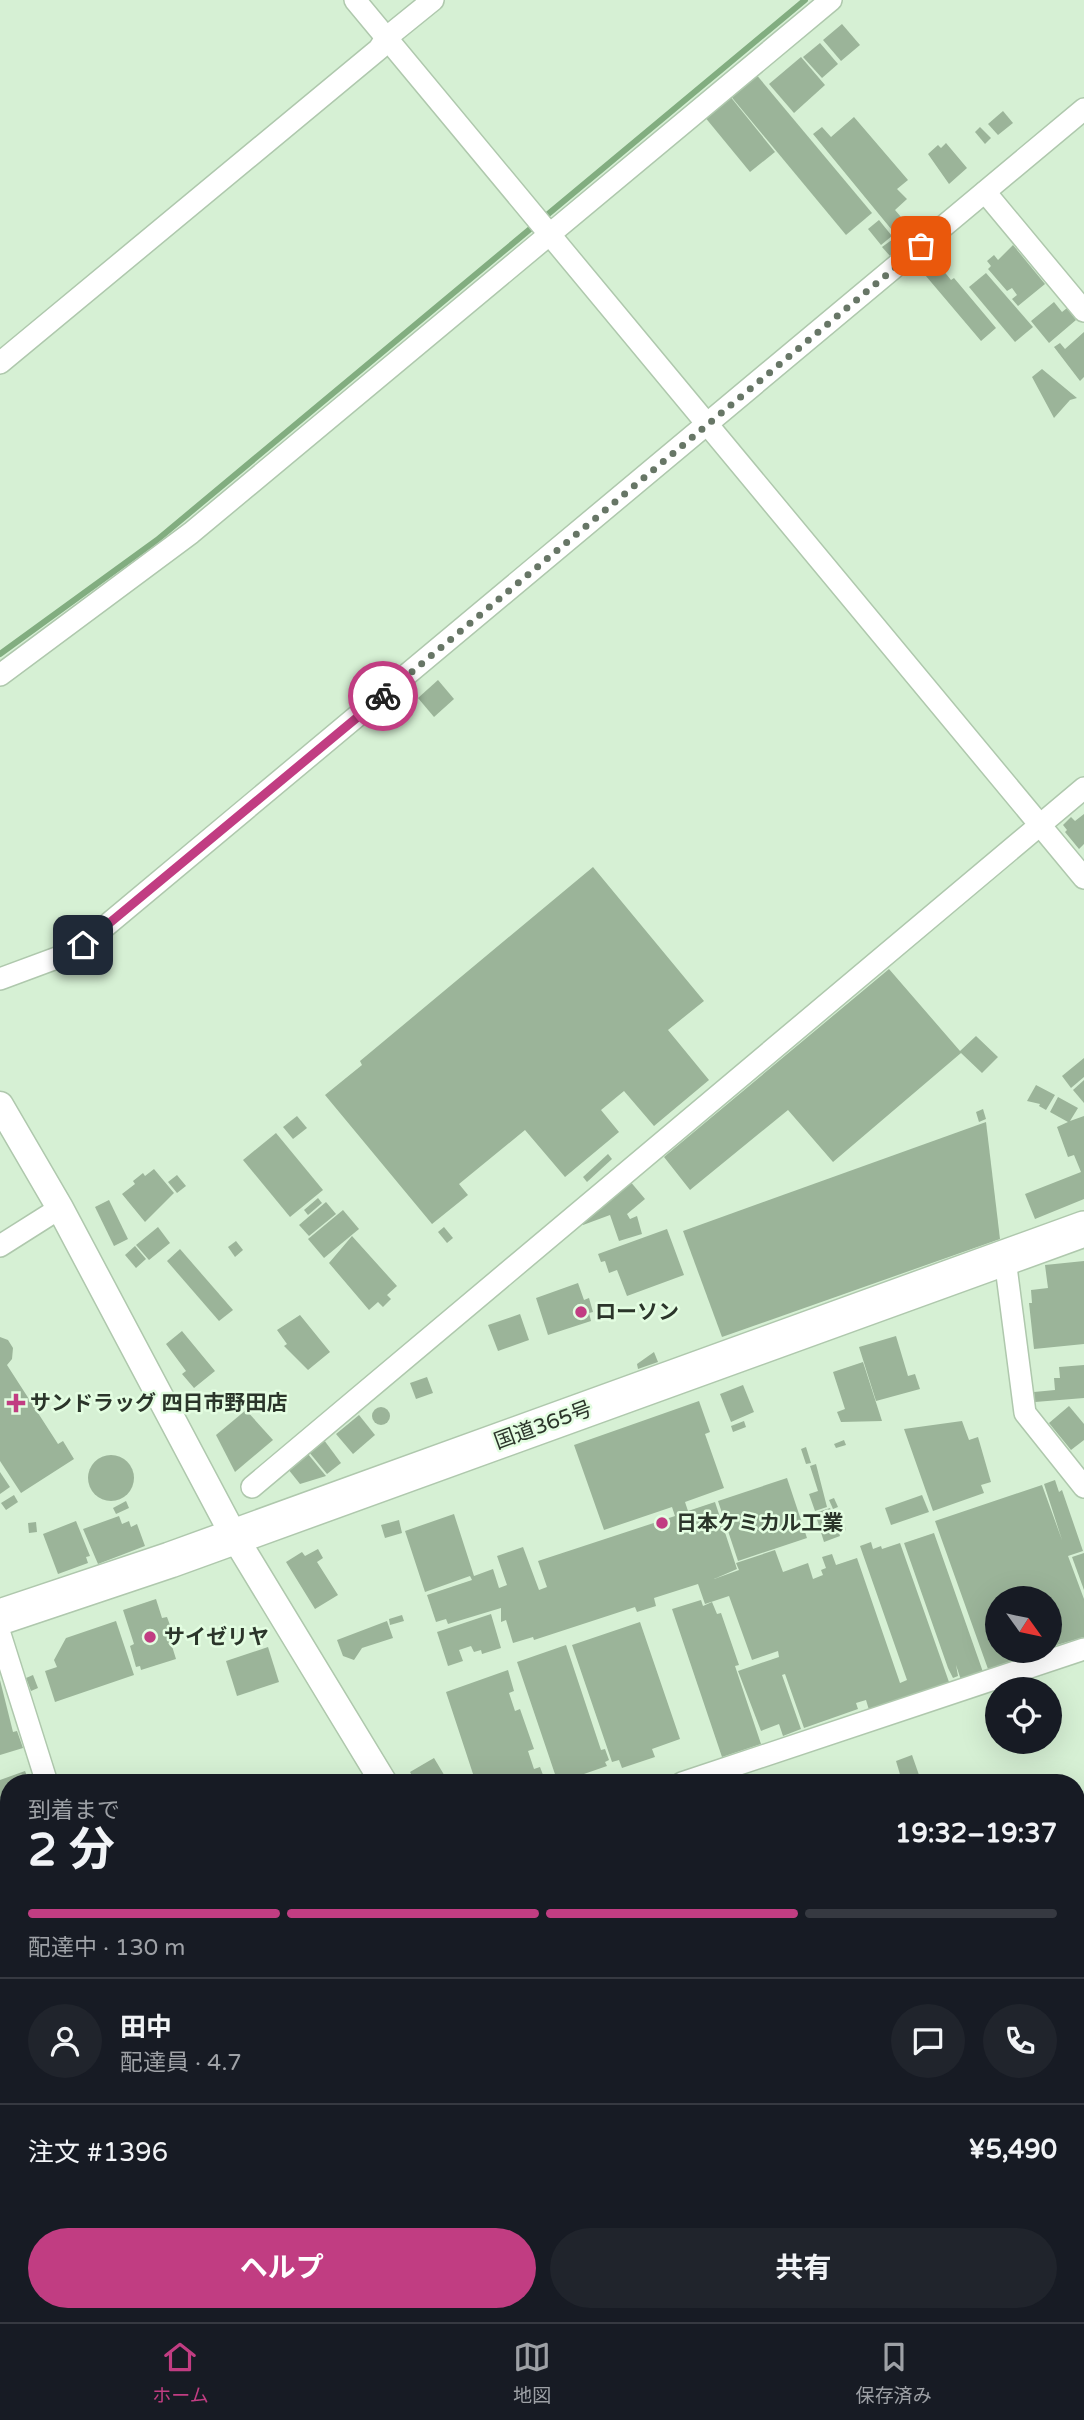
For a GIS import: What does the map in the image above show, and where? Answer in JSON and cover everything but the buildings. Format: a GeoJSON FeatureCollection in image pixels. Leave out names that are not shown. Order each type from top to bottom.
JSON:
{"type":"FeatureCollection","features":[{"type":"Feature","properties":{"kind":"highway","name":"国道365号"},"geometry":{"type":"LineString","coordinates":[[0,1617],[234,1536],[1084,1229]]}},
{"type":"Feature","properties":{"kind":"street"},"geometry":{"type":"LineString","coordinates":[[355,0],[1084,878]]}},
{"type":"Feature","properties":{"kind":"street"},"geometry":{"type":"LineString","coordinates":[[0,363],[379,49],[386,38],[433,0]]}},
{"type":"Feature","properties":{"kind":"street"},"geometry":{"type":"LineString","coordinates":[[0,675],[191,533],[831,0]]}},
{"type":"Feature","properties":{"kind":"street"},"geometry":{"type":"LineString","coordinates":[[0,979],[62,956],[83,945],[1084,109]]}},
{"type":"Feature","properties":{"kind":"street"},"geometry":{"type":"LineString","coordinates":[[985,192],[1084,311]]}},
{"type":"Feature","properties":{"kind":"street"},"geometry":{"type":"LineString","coordinates":[[252,1487],[1084,788]]}},
{"type":"Feature","properties":{"kind":"street"},"geometry":{"type":"LineString","coordinates":[[0,1105],[60,1208],[234,1536],[378,1774]]}},
{"type":"Feature","properties":{"kind":"street"},"geometry":{"type":"LineString","coordinates":[[0,1246],[60,1208]]}},
{"type":"Feature","properties":{"kind":"street"},"geometry":{"type":"LineString","coordinates":[[1005,1259],[1025,1413],[1084,1487]]}},
{"type":"Feature","properties":{"kind":"street"},"geometry":{"type":"LineString","coordinates":[[0,1634],[44,1774]]}},
{"type":"Feature","properties":{"kind":"street"},"geometry":{"type":"LineString","coordinates":[[709,1774],[1084,1649]]}},
{"type":"Feature","properties":{"kind":"waterway"},"geometry":{"type":"LineString","coordinates":[[0,654],[157,540],[805,0]]}},
{"type":"Feature","properties":{"kind":"way so far"},"geometry":{"type":"LineString","coordinates":[[383,696],[921,246]]}},
{"type":"Feature","properties":{"kind":"place","name":"ローソン"},"geometry":{"type":"Point","coordinates":[581,1312]}},
{"type":"Feature","properties":{"kind":"place","name":"サンドラッグ 四日市野田店"},"geometry":{"type":"Point","coordinates":[16,1403]}},
{"type":"Feature","properties":{"kind":"place","name":"日本ケミカル工業"},"geometry":{"type":"Point","coordinates":[662,1523]}},
{"type":"Feature","properties":{"kind":"place","name":"サイゼリヤ"},"geometry":{"type":"Point","coordinates":[150,1637]}},
{"type":"Feature","properties":{"kind":"route"},"geometry":{"type":"LineString","coordinates":[[83,945],[383,696]]}}]}
